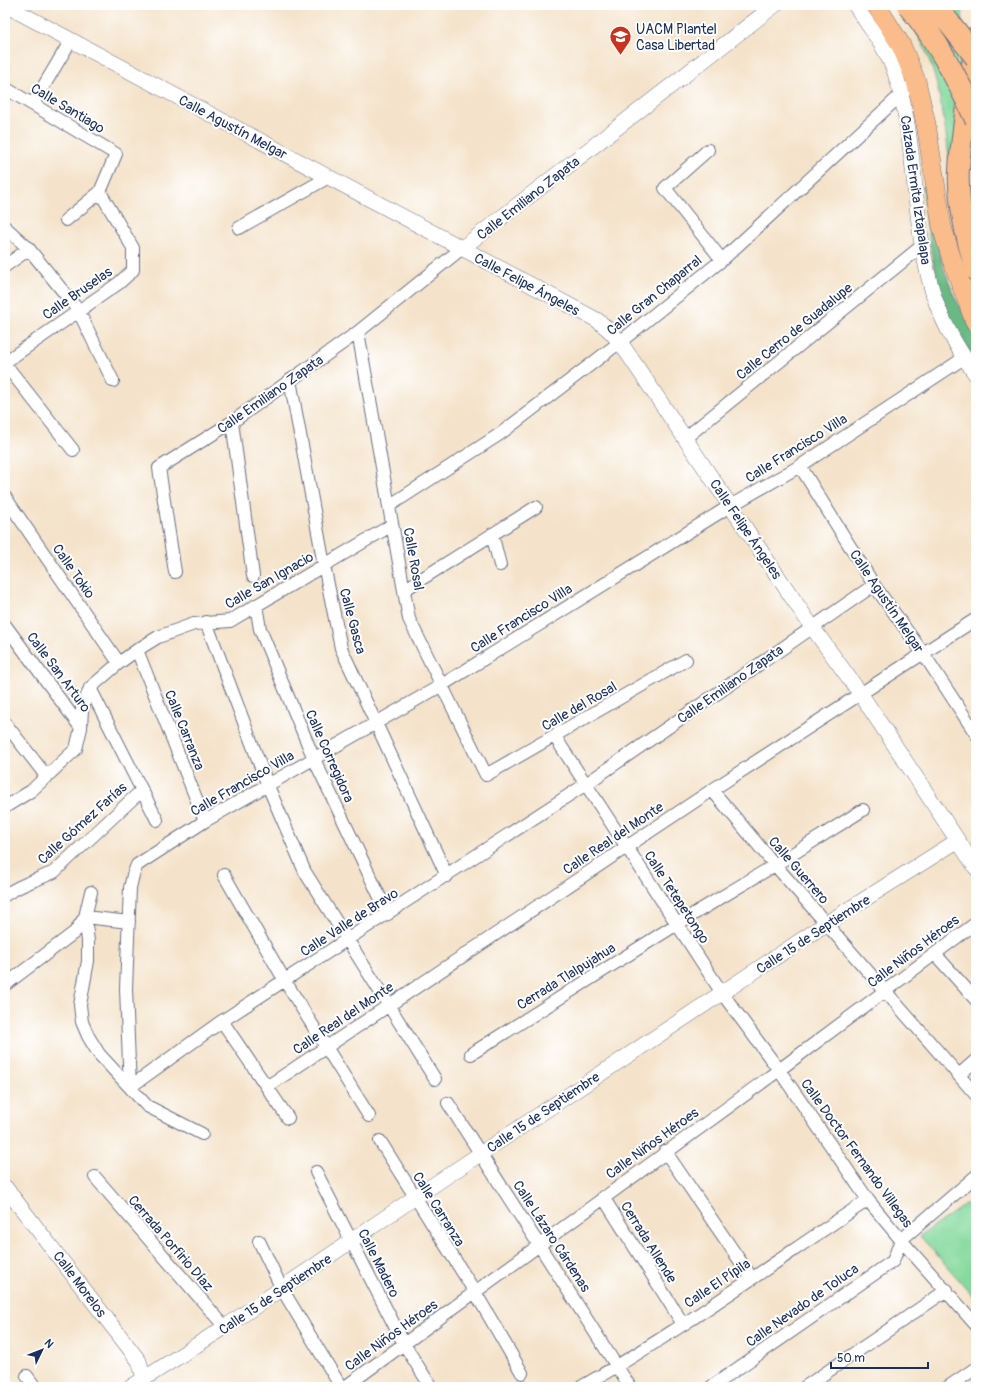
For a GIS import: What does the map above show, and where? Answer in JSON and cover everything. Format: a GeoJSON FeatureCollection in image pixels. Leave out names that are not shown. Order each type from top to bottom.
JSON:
{"type":"FeatureCollection","features":[{"type":"Feature","properties":{"kind":"highway"},"geometry":{"type":"LineString","coordinates":[[908,5],[945,58],[976,119]]}},
{"type":"Feature","properties":{"kind":"highway"},"geometry":{"type":"LineString","coordinates":[[935,5],[976,57]]}},
{"type":"Feature","properties":{"kind":"highway"},"geometry":{"type":"LineString","coordinates":[[976,36],[959,170],[961,209],[970,252],[976,271]]}},
{"type":"Feature","properties":{"kind":"main road","name":"Calzada Ermita Iztapalapa"},"geometry":{"type":"LineString","coordinates":[[876,5],[901,45],[916,81],[932,162],[942,227],[952,260],[976,324]]}},
{"type":"Feature","properties":{"kind":"street","name":"Calle Agustín Melgar"},"geometry":{"type":"LineString","coordinates":[[5,5],[462,249]]}},
{"type":"Feature","properties":{"kind":"street","name":"Calle Emiliano Zapata"},"geometry":{"type":"LineString","coordinates":[[175,572],[159,468],[232,422],[358,332],[775,5]]}},
{"type":"Feature","properties":{"kind":"street","name":"Calzada Ermita Iztapalapa"},"geometry":{"type":"LineString","coordinates":[[855,5],[879,40],[896,74],[914,166],[923,245],[931,286],[952,338],[976,375]]}},
{"type":"Feature","properties":{"kind":"street"},"geometry":{"type":"LineString","coordinates":[[33,104],[71,40]]}},
{"type":"Feature","properties":{"kind":"street","name":"Calle Gran Chaparral"},"geometry":{"type":"LineString","coordinates":[[389,506],[500,434],[620,342],[722,260],[916,81]]}},
{"type":"Feature","properties":{"kind":"street","name":"Calle Santiago"},"geometry":{"type":"LineString","coordinates":[[5,88],[116,154],[100,192]]}},
{"type":"Feature","properties":{"kind":"street"},"geometry":{"type":"LineString","coordinates":[[708,150],[664,188],[722,260]]}},
{"type":"Feature","properties":{"kind":"street"},"geometry":{"type":"LineString","coordinates":[[914,166],[932,162]]}},
{"type":"Feature","properties":{"kind":"street"},"geometry":{"type":"LineString","coordinates":[[239,228],[327,178]]}},
{"type":"Feature","properties":{"kind":"street"},"geometry":{"type":"LineString","coordinates":[[66,220],[100,192]]}},
{"type":"Feature","properties":{"kind":"street","name":"Calle Bruselas"},"geometry":{"type":"LineString","coordinates":[[73,450],[5,363],[78,310],[120,283],[133,270],[134,248],[100,192]]}},
{"type":"Feature","properties":{"kind":"street"},"geometry":{"type":"LineString","coordinates":[[5,227],[29,249],[78,310],[113,381]]}},
{"type":"Feature","properties":{"kind":"street","name":"Calle Cerro de Guadalupe"},"geometry":{"type":"LineString","coordinates":[[684,439],[923,245]]}},
{"type":"Feature","properties":{"kind":"street"},"geometry":{"type":"LineString","coordinates":[[5,266],[29,249]]}},
{"type":"Feature","properties":{"kind":"street","name":"Calle Felipe Ángeles"},"geometry":{"type":"LineString","coordinates":[[462,249],[597,320],[620,342],[812,627],[860,693],[957,842],[976,868]]}},
{"type":"Feature","properties":{"kind":"street","name":"Calle Rosal"},"geometry":{"type":"LineString","coordinates":[[358,332],[409,619],[486,775]]}},
{"type":"Feature","properties":{"kind":"street","name":"Calle Francisco Villa"},"geometry":{"type":"LineString","coordinates":[[130,1087],[126,989],[130,888],[137,865],[205,821],[314,760],[442,685],[730,506],[800,466],[964,358]]}},
{"type":"Feature","properties":{"kind":"street","name":"Calle Gasca"},"geometry":{"type":"LineString","coordinates":[[290,380],[324,566],[341,648],[447,876]]}},
{"type":"Feature","properties":{"kind":"street"},"geometry":{"type":"LineString","coordinates":[[232,422],[253,576]]}},
{"type":"Feature","properties":{"kind":"street","name":"Calle Agustín Melgar"},"geometry":{"type":"LineString","coordinates":[[800,466],[874,585],[923,653],[976,734]]}},
{"type":"Feature","properties":{"kind":"street","name":"Calle Tokio"},"geometry":{"type":"LineString","coordinates":[[5,497],[119,663]]}},
{"type":"Feature","properties":{"kind":"street"},"geometry":{"type":"LineString","coordinates":[[404,590],[536,507]]}},
{"type":"Feature","properties":{"kind":"street","name":"Calle San Ignacio"},"geometry":{"type":"LineString","coordinates":[[81,734],[82,709],[90,688],[119,663],[137,650],[158,637],[194,624],[230,621],[392,525]]}},
{"type":"Feature","properties":{"kind":"street"},"geometry":{"type":"LineString","coordinates":[[492,534],[500,564]]}},
{"type":"Feature","properties":{"kind":"street","name":"Calle Emiliano Zapata"},"geometry":{"type":"LineString","coordinates":[[586,784],[874,585]]}},
{"type":"Feature","properties":{"kind":"street","name":"Calle Corregidora"},"geometry":{"type":"LineString","coordinates":[[256,605],[260,629],[314,760],[388,914]]}},
{"type":"Feature","properties":{"kind":"street","name":"Calle Real del Monte"},"geometry":{"type":"LineString","coordinates":[[268,1086],[627,846],[976,618]]}},
{"type":"Feature","properties":{"kind":"street"},"geometry":{"type":"LineString","coordinates":[[206,622],[268,786],[305,872],[390,1005],[435,1079]]}},
{"type":"Feature","properties":{"kind":"street","name":"Calle San Arturo"},"geometry":{"type":"LineString","coordinates":[[5,625],[81,734]]}},
{"type":"Feature","properties":{"kind":"street","name":"Calle Carranza"},"geometry":{"type":"LineString","coordinates":[[137,650],[205,821]]}},
{"type":"Feature","properties":{"kind":"street","name":"Calle del Rosal"},"geometry":{"type":"LineString","coordinates":[[486,775],[555,737],[686,660]]}},
{"type":"Feature","properties":{"kind":"street","name":"Calle Gómez Farías"},"geometry":{"type":"LineString","coordinates":[[5,895],[26,882],[42,878],[54,872],[142,790],[90,688]]}},
{"type":"Feature","properties":{"kind":"street"},"geometry":{"type":"LineString","coordinates":[[5,723],[47,777]]}},
{"type":"Feature","properties":{"kind":"street"},"geometry":{"type":"LineString","coordinates":[[5,807],[31,790],[47,777],[76,749],[81,734]]}},
{"type":"Feature","properties":{"kind":"street","name":"Calle Tetepetongo"},"geometry":{"type":"LineString","coordinates":[[555,737],[722,993],[779,1070]]}},
{"type":"Feature","properties":{"kind":"street","name":"Calle Valle de Bravo"},"geometry":{"type":"LineString","coordinates":[[130,1087],[222,1021],[349,940],[586,784]]}},
{"type":"Feature","properties":{"kind":"street"},"geometry":{"type":"LineString","coordinates":[[142,790],[157,820]]}},
{"type":"Feature","properties":{"kind":"street","name":"Calle Guerrero"},"geometry":{"type":"LineString","coordinates":[[712,790],[884,991],[976,1095]]}},
{"type":"Feature","properties":{"kind":"street"},"geometry":{"type":"LineString","coordinates":[[775,865],[863,810]]}},
{"type":"Feature","properties":{"kind":"street","name":"Calle 15 de Septiembre"},"geometry":{"type":"LineString","coordinates":[[131,1387],[145,1382],[352,1242],[414,1198],[826,923],[957,842]]}},
{"type":"Feature","properties":{"kind":"street","name":"Cerrada Tlalpujahua"},"geometry":{"type":"LineString","coordinates":[[471,1054],[677,924],[775,865]]}},
{"type":"Feature","properties":{"kind":"street"},"geometry":{"type":"LineString","coordinates":[[224,875],[285,981],[369,1116]]}},
{"type":"Feature","properties":{"kind":"street"},"geometry":{"type":"LineString","coordinates":[[91,892],[86,917],[88,961],[80,1005],[82,1022],[88,1036],[99,1054],[147,1106],[202,1134]]}},
{"type":"Feature","properties":{"kind":"street"},"geometry":{"type":"LineString","coordinates":[[86,917],[129,922]]}},
{"type":"Feature","properties":{"kind":"street"},"geometry":{"type":"LineString","coordinates":[[5,985],[75,932],[86,917]]}},
{"type":"Feature","properties":{"kind":"street","name":"Calle Niños Héroes"},"geometry":{"type":"LineString","coordinates":[[345,1387],[665,1151],[779,1070],[976,923]]}},
{"type":"Feature","properties":{"kind":"street"},"geometry":{"type":"LineString","coordinates":[[935,954],[976,1000]]}},
{"type":"Feature","properties":{"kind":"street"},"geometry":{"type":"LineString","coordinates":[[222,1021],[268,1086],[288,1118]]}},
{"type":"Feature","properties":{"kind":"street"},"geometry":{"type":"LineString","coordinates":[[959,1075],[976,1060]]}},
{"type":"Feature","properties":{"kind":"street","name":"Calle Doctor Fernando Villegas"},"geometry":{"type":"LineString","coordinates":[[779,1070],[868,1200],[976,1325]]}},
{"type":"Feature","properties":{"kind":"street","name":"Calle Lázaro Cárdenas"},"geometry":{"type":"LineString","coordinates":[[448,1103],[540,1244],[630,1387]]}},
{"type":"Feature","properties":{"kind":"street","name":"Calle Carranza"},"geometry":{"type":"LineString","coordinates":[[380,1141],[414,1198],[475,1292],[522,1373]]}},
{"type":"Feature","properties":{"kind":"street"},"geometry":{"type":"LineString","coordinates":[[665,1151],[751,1277]]}},
{"type":"Feature","properties":{"kind":"street","name":"Calle Madero"},"geometry":{"type":"LineString","coordinates":[[316,1172],[404,1344],[431,1387]]}},
{"type":"Feature","properties":{"kind":"street"},"geometry":{"type":"LineString","coordinates":[[901,1240],[976,1176]]}},
{"type":"Feature","properties":{"kind":"street","name":"Cerrada Porfirio Díaz"},"geometry":{"type":"LineString","coordinates":[[95,1178],[225,1327]]}},
{"type":"Feature","properties":{"kind":"street","name":"Calle Morelos"},"geometry":{"type":"LineString","coordinates":[[7,1191],[139,1361],[145,1382]]}},
{"type":"Feature","properties":{"kind":"street","name":"Cerrada Allende"},"geometry":{"type":"LineString","coordinates":[[603,1197],[683,1324]]}},
{"type":"Feature","properties":{"kind":"street","name":"Calle El Pípila"},"geometry":{"type":"LineString","coordinates":[[581,1387],[618,1366],[683,1324],[868,1200]]}},
{"type":"Feature","properties":{"kind":"street","name":"Calle Nevado de Toluca"},"geometry":{"type":"LineString","coordinates":[[711,1387],[893,1261],[901,1240]]}},
{"type":"Feature","properties":{"kind":"street"},"geometry":{"type":"LineString","coordinates":[[258,1241],[282,1289],[341,1387]]}},
{"type":"Feature","properties":{"kind":"street"},"geometry":{"type":"LineString","coordinates":[[805,1387],[947,1290]]}},
{"type":"Feature","properties":{"kind":"street"},"geometry":{"type":"LineString","coordinates":[[948,1387],[976,1368]]}},
{"type":"Feature","properties":{"kind":"street"},"geometry":{"type":"LineString","coordinates":[[27,1376],[35,1387]]}},
{"type":"Feature","properties":{"kind":"green space"},"geometry":{"type":"Polygon","coordinates":[[[898,5],[963,5],[953,185],[943,114],[936,80],[921,41],[898,5]]]}},
{"type":"Feature","properties":{"kind":"green space"},"geometry":{"type":"Polygon","coordinates":[[[923,186],[928,186],[942,263],[953,293],[976,339],[976,362],[954,326],[938,286],[931,249],[923,186]]]}},
{"type":"Feature","properties":{"kind":"green space"},"geometry":{"type":"Polygon","coordinates":[[[976,1197],[976,1299],[920,1236],[976,1197]]]}},
{"type":"Feature","properties":{"kind":"place","name":"UACM Plantel Casa Libertad"},"geometry":{"type":"Point","coordinates":[620,56]}}]}
